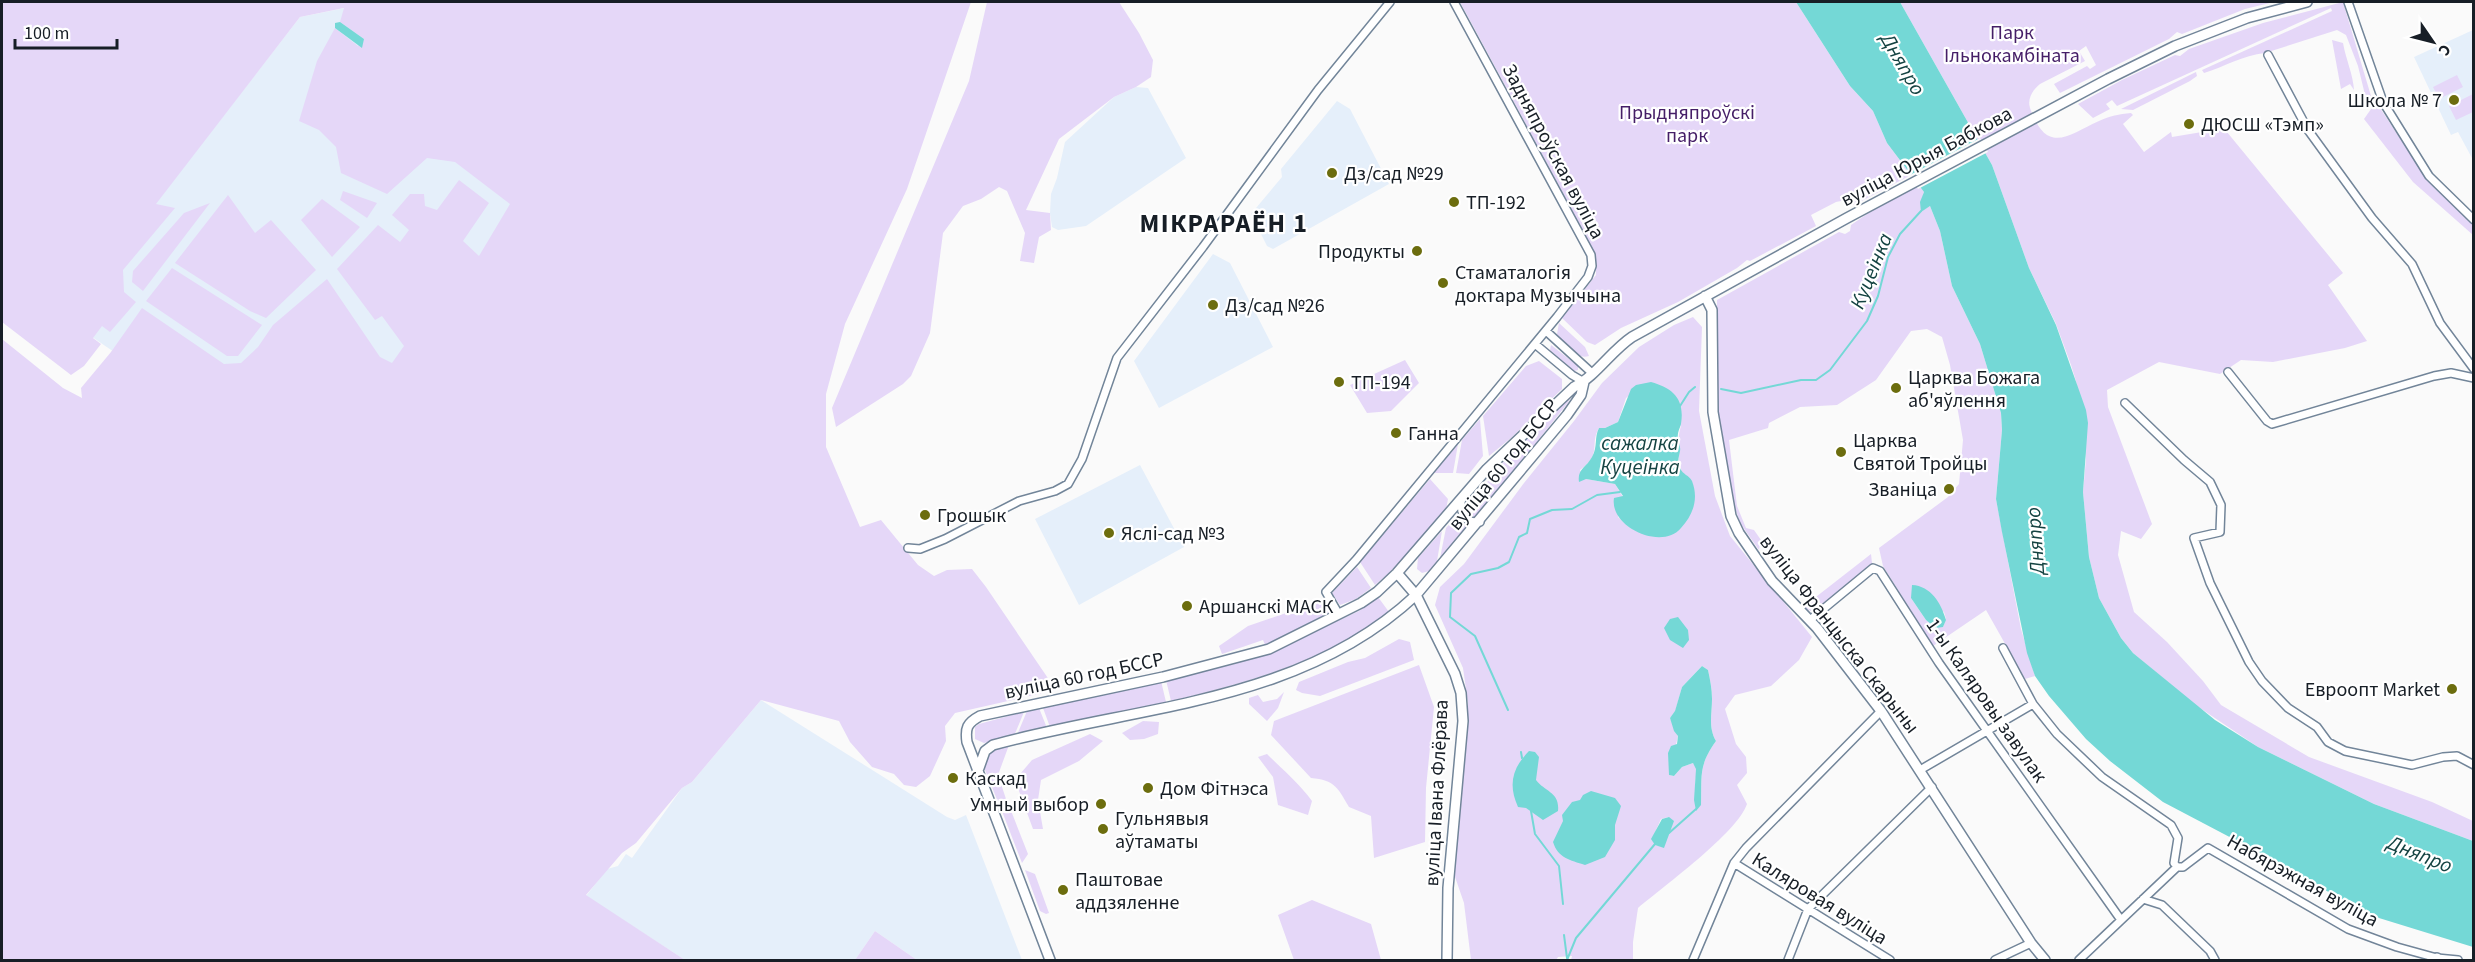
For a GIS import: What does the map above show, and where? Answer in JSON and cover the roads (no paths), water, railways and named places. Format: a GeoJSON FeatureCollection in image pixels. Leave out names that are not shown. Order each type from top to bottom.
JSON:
{"type":"FeatureCollection","features":[{"type":"Feature","properties":{"kind":"main road","name":"вуліца Юрыя Бабкова"},"geometry":{"type":"LineString","coordinates":[[1584,382],[1632,336],[2052,109],[2175,46],[2247,18],[2307,2]]}},
{"type":"Feature","properties":{"kind":"main road","name":"вуліца Францыска Скарыны"},"geometry":{"type":"LineString","coordinates":[[1706,296],[1712,310],[1713,412],[1731,516],[1757,561],[1788,599],[1810,620],[1881,711],[2031,943],[2045,960]]}},
{"type":"Feature","properties":{"kind":"main road","name":"вуліца 60 год БССР"},"geometry":{"type":"LineString","coordinates":[[978,771],[967,742],[966,730],[970,721],[980,716],[1163,677],[1269,649],[1377,592],[1397,573],[1509,446],[1574,387],[1584,382]]}},
{"type":"Feature","properties":{"kind":"main road","name":"вуліца 60 год БССР"},"geometry":{"type":"LineString","coordinates":[[978,771],[985,750],[993,746],[1241,690],[1304,669],[1354,644],[1395,615],[1416,595],[1480,522],[1567,415],[1581,395],[1584,382]]}},
{"type":"Feature","properties":{"kind":"main road","name":"вуліца Івана Флёрава"},"geometry":{"type":"LineString","coordinates":[[1397,573],[1416,595],[1455,674],[1461,693],[1463,721],[1448,888],[1447,960]]}},
{"type":"Feature","properties":{"kind":"main road"},"geometry":{"type":"LineString","coordinates":[[978,771],[1050,960]]}},
{"type":"Feature","properties":{"kind":"street"},"geometry":{"type":"LineString","coordinates":[[908,548],[920,549],[945,539],[1019,501],[1055,491],[1068,484],[1082,459],[1117,358],[1203,247],[1318,90],[1390,2]]}},
{"type":"Feature","properties":{"kind":"street","name":"Задняпроўская вуліца"},"geometry":{"type":"LineString","coordinates":[[1338,613],[1326,592],[1356,560],[1546,331],[1588,277],[1592,266],[1591,255],[1454,2]]}},
{"type":"Feature","properties":{"kind":"street"},"geometry":{"type":"LineString","coordinates":[[2348,2],[2383,102],[2429,177],[2474,220]]}},
{"type":"Feature","properties":{"kind":"street"},"geometry":{"type":"LineString","coordinates":[[2268,56],[2308,130],[2372,218],[2412,264],[2440,322],[2474,369]]}},
{"type":"Feature","properties":{"kind":"street"},"geometry":{"type":"LineString","coordinates":[[1546,331],[1592,373]]}},
{"type":"Feature","properties":{"kind":"street"},"geometry":{"type":"LineString","coordinates":[[1535,344],[1572,375],[1584,382]]}},
{"type":"Feature","properties":{"kind":"street"},"geometry":{"type":"LineString","coordinates":[[2228,372],[2267,421],[2278,424],[2434,376],[2451,373],[2474,378]]}},
{"type":"Feature","properties":{"kind":"street"},"geometry":{"type":"LineString","coordinates":[[2125,402],[2210,482],[2221,505],[2220,532],[2194,538],[2210,583],[2249,662],[2262,681],[2288,708],[2317,727],[2328,742],[2345,751],[2412,765],[2457,756],[2474,765]]}},
{"type":"Feature","properties":{"kind":"street"},"geometry":{"type":"LineString","coordinates":[[1461,502],[1461,513],[1465,518],[1473,522],[1480,522]]}},
{"type":"Feature","properties":{"kind":"street","name":"1-ы Каляровы завулак"},"geometry":{"type":"LineString","coordinates":[[1810,620],[1876,567],[1888,581],[1939,663],[1982,726],[1989,731],[2121,920]]}},
{"type":"Feature","properties":{"kind":"street"},"geometry":{"type":"LineString","coordinates":[[2003,648],[2033,704],[2057,734],[2102,777],[2170,825],[2178,838],[2174,863],[2177,867]]}},
{"type":"Feature","properties":{"kind":"street"},"geometry":{"type":"LineString","coordinates":[[1920,770],[2033,704]]}},
{"type":"Feature","properties":{"kind":"street"},"geometry":{"type":"LineString","coordinates":[[1693,960],[1734,863],[1746,848],[1881,711]]}},
{"type":"Feature","properties":{"kind":"street"},"geometry":{"type":"LineString","coordinates":[[1788,960],[1808,909],[1932,788]]}},
{"type":"Feature","properties":{"kind":"street","name":"Набярэжная вуліца"},"geometry":{"type":"LineString","coordinates":[[2079,960],[2177,867],[2183,867],[2208,848],[2348,929],[2437,959],[2458,960]]}},
{"type":"Feature","properties":{"kind":"street","name":"Каляровая вуліца"},"geometry":{"type":"LineString","coordinates":[[1734,863],[1890,960]]}},
{"type":"Feature","properties":{"kind":"street"},"geometry":{"type":"LineString","coordinates":[[2143,899],[2163,905],[2210,951],[2215,960]]}},
{"type":"Feature","properties":{"kind":"street"},"geometry":{"type":"LineString","coordinates":[[1995,960],[2031,943]]}},
{"type":"Feature","properties":{"kind":"water","name":"Дняпро"},"geometry":{"type":"Polygon","coordinates":[[[1796,2],[1900,2],[1992,165],[2029,268],[2056,325],[2086,410],[2088,423],[2083,492],[2089,557],[2099,598],[2121,638],[2133,653],[2215,720],[2258,747],[2374,804],[2473,841],[2473,947],[2366,914],[2279,863],[2163,802],[2110,761],[2086,739],[2049,696],[2035,676],[2027,653],[1996,499],[2002,430],[2001,413],[1980,344],[1952,286],[1940,231],[1930,206],[1921,212],[1920,202],[1924,192],[1887,143],[1873,111],[1850,86],[1796,2]]]}},
{"type":"Feature","properties":{"kind":"water"},"geometry":{"type":"Polygon","coordinates":[[[340,22],[364,39],[362,48],[335,28],[335,23],[340,22]]]}},
{"type":"Feature","properties":{"kind":"water","name":"сажалка Куцеінка"},"geometry":{"type":"Polygon","coordinates":[[[1651,382],[1671,391],[1679,401],[1682,415],[1678,434],[1680,449],[1678,459],[1681,470],[1692,481],[1695,494],[1692,512],[1685,523],[1672,535],[1662,537],[1639,532],[1620,518],[1615,509],[1614,498],[1623,496],[1615,484],[1586,479],[1579,482],[1581,471],[1594,453],[1599,428],[1605,428],[1618,422],[1631,389],[1636,385],[1651,382]]]}},
{"type":"Feature","properties":{"kind":"water"},"geometry":{"type":"Polygon","coordinates":[[[1912,585],[1925,588],[1934,596],[1946,620],[1943,627],[1936,628],[1926,620],[1911,598],[1912,585]]]}},
{"type":"Feature","properties":{"kind":"water"},"geometry":{"type":"Polygon","coordinates":[[[1678,617],[1688,630],[1689,640],[1683,648],[1670,640],[1664,628],[1670,619],[1678,617]]]}},
{"type":"Feature","properties":{"kind":"water"},"geometry":{"type":"Polygon","coordinates":[[[1702,666],[1708,670],[1710,680],[1711,726],[1716,741],[1706,757],[1701,779],[1701,805],[1696,811],[1694,800],[1696,769],[1693,763],[1682,767],[1674,776],[1669,775],[1668,753],[1671,746],[1677,744],[1678,736],[1670,718],[1675,711],[1682,687],[1702,666]]]}},
{"type":"Feature","properties":{"kind":"water"},"geometry":{"type":"Polygon","coordinates":[[[1529,751],[1535,752],[1539,757],[1536,780],[1557,800],[1558,811],[1543,820],[1526,808],[1518,807],[1513,791],[1515,770],[1529,751]]]}},
{"type":"Feature","properties":{"kind":"water"},"geometry":{"type":"Polygon","coordinates":[[[1591,791],[1615,798],[1621,806],[1615,825],[1615,840],[1605,857],[1585,865],[1561,855],[1553,842],[1563,821],[1562,815],[1572,802],[1580,800],[1583,795],[1591,791]]]}},
{"type":"Feature","properties":{"kind":"water"},"geometry":{"type":"Polygon","coordinates":[[[1669,817],[1674,821],[1664,848],[1655,845],[1651,839],[1662,819],[1669,817]]]}},
{"type":"Feature","properties":{"kind":"waterway","name":"Куцеінка"},"geometry":{"type":"LineString","coordinates":[[1721,389],[1741,393],[1801,380],[1816,380],[1830,370],[1867,321],[1878,296],[1888,257],[1900,234],[1921,211]]}},
{"type":"Feature","properties":{"kind":"waterway","name":"Куцеінка"},"geometry":{"type":"LineString","coordinates":[[1680,406],[1695,387]]}},
{"type":"Feature","properties":{"kind":"waterway","name":"Куцеінка"},"geometry":{"type":"LineString","coordinates":[[1508,710],[1475,636],[1450,617],[1451,593],[1471,574],[1498,568],[1509,562],[1519,537],[1527,533],[1530,519],[1552,510],[1572,509],[1597,495],[1620,492]]}},
{"type":"Feature","properties":{"kind":"waterway"},"geometry":{"type":"LineString","coordinates":[[1521,752],[1522,758]]}},
{"type":"Feature","properties":{"kind":"waterway"},"geometry":{"type":"LineString","coordinates":[[1669,833],[1696,809]]}},
{"type":"Feature","properties":{"kind":"waterway"},"geometry":{"type":"LineString","coordinates":[[1531,811],[1535,834],[1559,866],[1563,904]]}},
{"type":"Feature","properties":{"kind":"waterway"},"geometry":{"type":"LineString","coordinates":[[1567,960],[1576,938],[1655,844]]}},
{"type":"Feature","properties":{"kind":"waterway","name":"Куцеінка"},"geometry":{"type":"LineString","coordinates":[[1564,935],[1567,958]]}},
{"type":"Feature","properties":{"kind":"place","name":"Школа № 7"},"geometry":{"type":"Point","coordinates":[2454,100]}},
{"type":"Feature","properties":{"kind":"place","name":"ДЮСШ «Тэмп»"},"geometry":{"type":"Point","coordinates":[2189,124]}},
{"type":"Feature","properties":{"kind":"place","name":"Дз/сад №29"},"geometry":{"type":"Point","coordinates":[1332,173]}},
{"type":"Feature","properties":{"kind":"place","name":"ТП-192"},"geometry":{"type":"Point","coordinates":[1454,202]}},
{"type":"Feature","properties":{"kind":"place","name":"Продукты"},"geometry":{"type":"Point","coordinates":[1417,251]}},
{"type":"Feature","properties":{"kind":"place","name":"Стаматалогія доктара Музычына"},"geometry":{"type":"Point","coordinates":[1443,283]}},
{"type":"Feature","properties":{"kind":"place","name":"Дз/сад №26"},"geometry":{"type":"Point","coordinates":[1213,305]}},
{"type":"Feature","properties":{"kind":"place","name":"ТП-194"},"geometry":{"type":"Point","coordinates":[1339,382]}},
{"type":"Feature","properties":{"kind":"place","name":"Царква Божага аб'яўлення"},"geometry":{"type":"Point","coordinates":[1896,388]}},
{"type":"Feature","properties":{"kind":"place","name":"Ганна"},"geometry":{"type":"Point","coordinates":[1396,433]}},
{"type":"Feature","properties":{"kind":"place","name":"Царква Святой Тройцы"},"geometry":{"type":"Point","coordinates":[1841,452]}},
{"type":"Feature","properties":{"kind":"place","name":"Званіца"},"geometry":{"type":"Point","coordinates":[1949,489]}},
{"type":"Feature","properties":{"kind":"place","name":"Грошык"},"geometry":{"type":"Point","coordinates":[925,515]}},
{"type":"Feature","properties":{"kind":"place","name":"Яслі-сад №3"},"geometry":{"type":"Point","coordinates":[1109,533]}},
{"type":"Feature","properties":{"kind":"place","name":"Аршанскі МАСК"},"geometry":{"type":"Point","coordinates":[1187,606]}},
{"type":"Feature","properties":{"kind":"place","name":"Евроопт Market"},"geometry":{"type":"Point","coordinates":[2452,689]}},
{"type":"Feature","properties":{"kind":"place","name":"Каскад"},"geometry":{"type":"Point","coordinates":[953,778]}},
{"type":"Feature","properties":{"kind":"place","name":"Дом Фітнэса"},"geometry":{"type":"Point","coordinates":[1148,788]}},
{"type":"Feature","properties":{"kind":"place","name":"Умный выбор"},"geometry":{"type":"Point","coordinates":[1101,804]}},
{"type":"Feature","properties":{"kind":"place","name":"Гульнявыя аўтаматы"},"geometry":{"type":"Point","coordinates":[1103,829]}},
{"type":"Feature","properties":{"kind":"place","name":"Паштовае аддзяленне"},"geometry":{"type":"Point","coordinates":[1063,890]}},
{"type":"Feature","properties":{"kind":"district","name":"МІКРАРАЁН 1"},"geometry":{"type":"Point","coordinates":[1224,223]}},
{"type":"Feature","properties":{"kind":"park label","name":"Парк Ільнокамбіната"},"geometry":{"type":"Point","coordinates":[2012,44]}},
{"type":"Feature","properties":{"kind":"park label","name":"Прыдняпроўскі парк"},"geometry":{"type":"Point","coordinates":[1687,124]}}]}
